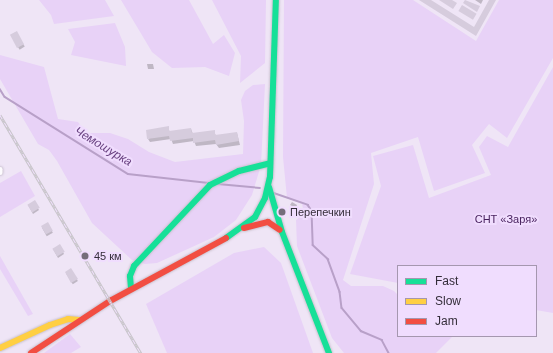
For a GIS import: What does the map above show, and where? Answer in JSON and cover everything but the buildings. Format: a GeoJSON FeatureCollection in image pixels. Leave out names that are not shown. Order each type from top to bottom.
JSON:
{"type":"FeatureCollection","features":[{"type":"Feature","properties":{"kind":"main road"},"geometry":{"type":"LineString","coordinates":[[276,0],[269,187],[282,232],[329,353]]}},
{"type":"Feature","properties":{"kind":"main road"},"geometry":{"type":"LineString","coordinates":[[131,288],[130,276],[134,266],[210,185],[254,166],[270,162]]}},
{"type":"Feature","properties":{"kind":"main road"},"geometry":{"type":"LineString","coordinates":[[244,228],[261,208],[269,187]]}},
{"type":"Feature","properties":{"kind":"main road"},"geometry":{"type":"LineString","coordinates":[[31,353],[79,320],[131,288],[244,228],[268,222],[282,232]]}},
{"type":"Feature","properties":{"kind":"main road"},"geometry":{"type":"LineString","coordinates":[[0,348],[50,325],[68,319],[79,320]]}},
{"type":"Feature","properties":{"kind":"green space"},"geometry":{"type":"Polygon","coordinates":[[[39,0],[105,0],[114,16],[54,24],[51,15],[39,0]]]}},
{"type":"Feature","properties":{"kind":"green space"},"geometry":{"type":"Polygon","coordinates":[[[121,0],[189,0],[213,44],[224,35],[235,53],[229,76],[205,67],[172,68],[152,52],[121,0]]]}},
{"type":"Feature","properties":{"kind":"green space"},"geometry":{"type":"Polygon","coordinates":[[[212,0],[266,0],[265,63],[240,83],[241,56],[212,0]]]}},
{"type":"Feature","properties":{"kind":"green space"},"geometry":{"type":"Polygon","coordinates":[[[284,0],[413,0],[476,41],[499,0],[553,0],[553,58],[507,138],[489,124],[472,145],[485,173],[434,191],[418,137],[371,153],[374,184],[343,280],[351,286],[383,286],[394,291],[397,294],[397,337],[452,337],[436,353],[344,353],[332,338],[297,246],[296,220],[304,213],[302,204],[287,198],[283,157],[284,0]]]}},
{"type":"Feature","properties":{"kind":"green space"},"geometry":{"type":"Polygon","coordinates":[[[115,23],[125,47],[126,66],[71,55],[75,42],[68,29],[115,23]]]}},
{"type":"Feature","properties":{"kind":"green space"},"geometry":{"type":"Polygon","coordinates":[[[0,55],[44,67],[58,119],[78,122],[86,133],[110,133],[128,139],[149,152],[175,162],[243,154],[244,121],[241,100],[245,91],[253,85],[265,84],[261,165],[252,195],[236,220],[214,237],[157,263],[145,264],[132,260],[92,223],[57,161],[49,150],[38,144],[0,79],[0,55]]]}},
{"type":"Feature","properties":{"kind":"green space","name":"СНТ «Заря»"},"geometry":{"type":"Polygon","coordinates":[[[553,67],[553,313],[537,310],[537,265],[397,265],[397,283],[350,274],[381,186],[373,156],[413,145],[429,198],[491,175],[479,147],[487,136],[508,147],[553,67]]]}},
{"type":"Feature","properties":{"kind":"green space"},"geometry":{"type":"Polygon","coordinates":[[[21,171],[35,196],[0,217],[0,183],[21,171]]]}},
{"type":"Feature","properties":{"kind":"green space"},"geometry":{"type":"Polygon","coordinates":[[[264,247],[281,263],[313,353],[167,353],[146,304],[234,253],[264,247]]]}},
{"type":"Feature","properties":{"kind":"green space"},"geometry":{"type":"Polygon","coordinates":[[[0,256],[33,314],[28,316],[0,269],[0,256]]]}},
{"type":"Feature","properties":{"kind":"green space"},"geometry":{"type":"Polygon","coordinates":[[[70,334],[81,347],[71,353],[44,353],[70,334]]]}},
{"type":"Feature","properties":{"kind":"waterway","name":"Чемошурка"},"geometry":{"type":"LineString","coordinates":[[0,89],[5,97],[128,174],[209,183]]}},
{"type":"Feature","properties":{"kind":"waterway","name":"Чемошурка"},"geometry":{"type":"LineString","coordinates":[[218,184],[260,188]]}},
{"type":"Feature","properties":{"kind":"waterway","name":"Чемошурка"},"geometry":{"type":"LineString","coordinates":[[274,193],[308,205],[312,211],[313,245],[328,259],[340,292],[342,308],[361,331],[382,340],[389,353]]}},
{"type":"Feature","properties":{"kind":"railway"},"geometry":{"type":"LineString","coordinates":[[0,115],[141,353]]}},
{"type":"Feature","properties":{"kind":"traffic: fast"},"geometry":{"type":"LineString","coordinates":[[226,238],[255,217],[265,198],[270,177],[276,0]]}},
{"type":"Feature","properties":{"kind":"traffic: fast"},"geometry":{"type":"LineString","coordinates":[[131,288],[130,276],[134,266],[210,185],[239,171],[270,163]]}},
{"type":"Feature","properties":{"kind":"traffic: fast"},"geometry":{"type":"LineString","coordinates":[[269,187],[282,232],[329,353]]}},
{"type":"Feature","properties":{"kind":"traffic: slow"},"geometry":{"type":"LineString","coordinates":[[0,348],[50,325],[68,319],[79,320]]}},
{"type":"Feature","properties":{"kind":"traffic: jam"},"geometry":{"type":"LineString","coordinates":[[244,228],[268,222],[280,230]]}},
{"type":"Feature","properties":{"kind":"traffic: jam"},"geometry":{"type":"LineString","coordinates":[[31,353],[110,301],[226,238]]}},
{"type":"Feature","properties":{"kind":"place","name":"Перепечкин"},"geometry":{"type":"Point","coordinates":[282,212]}},
{"type":"Feature","properties":{"kind":"place","name":"45 км"},"geometry":{"type":"Point","coordinates":[85,256]}}]}
